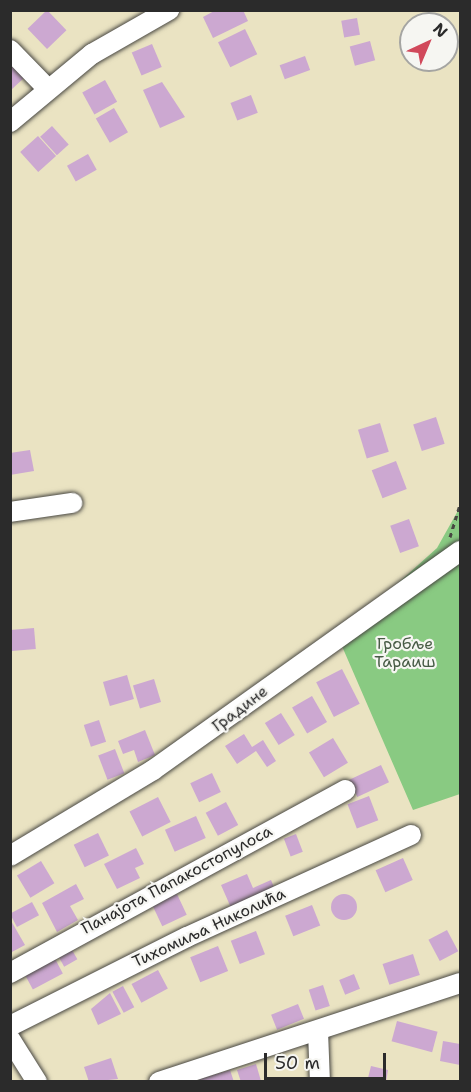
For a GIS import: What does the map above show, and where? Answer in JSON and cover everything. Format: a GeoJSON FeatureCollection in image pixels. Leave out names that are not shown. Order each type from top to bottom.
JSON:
{"type":"FeatureCollection","features":[{"type":"Feature","properties":{"kind":"street"},"geometry":{"type":"LineString","coordinates":[[10,122],[92,54],[169,10]]}},
{"type":"Feature","properties":{"kind":"street"},"geometry":{"type":"LineString","coordinates":[[10,50],[48,89]]}},
{"type":"Feature","properties":{"kind":"street"},"geometry":{"type":"LineString","coordinates":[[10,512],[72,503]]}},
{"type":"Feature","properties":{"kind":"street","name":"Градине"},"geometry":{"type":"LineString","coordinates":[[10,856],[153,771],[454,556]]}},
{"type":"Feature","properties":{"kind":"street","name":"Панајота Папакостопулоса"},"geometry":{"type":"LineString","coordinates":[[10,973],[345,790]]}},
{"type":"Feature","properties":{"kind":"street","name":"Тихомиља Николића"},"geometry":{"type":"LineString","coordinates":[[10,1026],[101,978],[411,836]]}},
{"type":"Feature","properties":{"kind":"street"},"geometry":{"type":"LineString","coordinates":[[159,1082],[460,983]]}},
{"type":"Feature","properties":{"kind":"street"},"geometry":{"type":"LineString","coordinates":[[318,1031],[320,1082]]}},
{"type":"Feature","properties":{"kind":"street"},"geometry":{"type":"LineString","coordinates":[[10,1039],[37,1082]]}},
{"type":"Feature","properties":{"kind":"path"},"geometry":{"type":"LineString","coordinates":[[454,556],[451,521],[460,505]]}},
{"type":"Feature","properties":{"kind":"green space","name":"Гробље Тараиш"},"geometry":{"type":"Polygon","coordinates":[[[460,507],[460,794],[413,810],[338,637],[437,548],[460,507]]]}},
{"type":"Feature","properties":{"kind":"building"},"geometry":{"type":"Polygon","coordinates":[[[47,10],[66,30],[47,49],[28,29],[47,10]]]}},
{"type":"Feature","properties":{"kind":"building"},"geometry":{"type":"Polygon","coordinates":[[[216,10],[243,10],[248,21],[213,38],[203,17],[216,10]]]}},
{"type":"Feature","properties":{"kind":"building"},"geometry":{"type":"Polygon","coordinates":[[[357,18],[360,35],[344,38],[341,21],[357,18]]]}},
{"type":"Feature","properties":{"kind":"building"},"geometry":{"type":"Polygon","coordinates":[[[245,29],[257,54],[230,67],[218,42],[245,29]]]}},
{"type":"Feature","properties":{"kind":"building"},"geometry":{"type":"Polygon","coordinates":[[[370,41],[375,60],[355,66],[350,46],[370,41]]]}},
{"type":"Feature","properties":{"kind":"building"},"geometry":{"type":"Polygon","coordinates":[[[152,44],[162,67],[142,76],[132,53],[152,44]]]}},
{"type":"Feature","properties":{"kind":"building"},"geometry":{"type":"Polygon","coordinates":[[[305,56],[310,70],[285,79],[280,65],[305,56]]]}},
{"type":"Feature","properties":{"kind":"building"},"geometry":{"type":"Polygon","coordinates":[[[10,61],[26,76],[10,91],[10,61]]]}},
{"type":"Feature","properties":{"kind":"building"},"geometry":{"type":"Polygon","coordinates":[[[105,80],[117,102],[94,114],[82,93],[105,80]]]}},
{"type":"Feature","properties":{"kind":"building"},"geometry":{"type":"Polygon","coordinates":[[[162,82],[185,117],[160,128],[143,90],[162,82]]]}},
{"type":"Feature","properties":{"kind":"building"},"geometry":{"type":"Polygon","coordinates":[[[251,95],[258,113],[237,121],[230,103],[251,95]]]}},
{"type":"Feature","properties":{"kind":"building"},"geometry":{"type":"Polygon","coordinates":[[[114,108],[128,132],[110,143],[96,118],[114,108]]]}},
{"type":"Feature","properties":{"kind":"building"},"geometry":{"type":"Polygon","coordinates":[[[52,126],[69,145],[57,155],[40,137],[52,126]]]}},
{"type":"Feature","properties":{"kind":"building"},"geometry":{"type":"Polygon","coordinates":[[[38,136],[56,156],[38,172],[20,152],[38,136]]]}},
{"type":"Feature","properties":{"kind":"building"},"geometry":{"type":"Polygon","coordinates":[[[88,154],[97,170],[76,181],[67,166],[88,154]]]}},
{"type":"Feature","properties":{"kind":"building"},"geometry":{"type":"Polygon","coordinates":[[[436,417],[445,444],[422,451],[413,424],[436,417]]]}},
{"type":"Feature","properties":{"kind":"building"},"geometry":{"type":"Polygon","coordinates":[[[380,423],[389,452],[367,458],[358,430],[380,423]]]}},
{"type":"Feature","properties":{"kind":"building"},"geometry":{"type":"Polygon","coordinates":[[[30,450],[34,471],[10,475],[10,453],[30,450]]]}},
{"type":"Feature","properties":{"kind":"building"},"geometry":{"type":"Polygon","coordinates":[[[396,461],[407,489],[382,498],[372,470],[396,461]]]}},
{"type":"Feature","properties":{"kind":"building"},"geometry":{"type":"Polygon","coordinates":[[[409,519],[419,546],[400,553],[390,526],[409,519]]]}},
{"type":"Feature","properties":{"kind":"building"},"geometry":{"type":"Polygon","coordinates":[[[34,628],[36,649],[12,651],[10,630],[34,628]]]}},
{"type":"Feature","properties":{"kind":"building"},"geometry":{"type":"Polygon","coordinates":[[[342,669],[360,704],[334,717],[316,682],[342,669]]]}},
{"type":"Feature","properties":{"kind":"building"},"geometry":{"type":"Polygon","coordinates":[[[127,675],[134,699],[110,706],[103,682],[127,675]]]}},
{"type":"Feature","properties":{"kind":"building"},"geometry":{"type":"Polygon","coordinates":[[[154,679],[161,702],[140,708],[133,685],[154,679]]]}},
{"type":"Feature","properties":{"kind":"building"},"geometry":{"type":"Polygon","coordinates":[[[312,696],[327,722],[307,733],[292,708],[312,696]]]}},
{"type":"Feature","properties":{"kind":"building"},"geometry":{"type":"Polygon","coordinates":[[[281,713],[295,735],[279,745],[265,723],[281,713]]]}},
{"type":"Feature","properties":{"kind":"building"},"geometry":{"type":"Polygon","coordinates":[[[99,720],[106,742],[91,747],[84,725],[99,720]]]}},
{"type":"Feature","properties":{"kind":"building"},"geometry":{"type":"Polygon","coordinates":[[[145,730],[155,755],[138,762],[134,750],[123,754],[118,741],[145,730]]]}},
{"type":"Feature","properties":{"kind":"building"},"geometry":{"type":"Polygon","coordinates":[[[244,734],[252,747],[263,740],[276,761],[267,767],[256,751],[237,764],[225,746],[244,734]]]}},
{"type":"Feature","properties":{"kind":"building"},"geometry":{"type":"Polygon","coordinates":[[[333,738],[348,763],[324,777],[309,752],[333,738]]]}},
{"type":"Feature","properties":{"kind":"building"},"geometry":{"type":"Polygon","coordinates":[[[115,749],[124,773],[108,780],[98,755],[115,749]]]}},
{"type":"Feature","properties":{"kind":"building"},"geometry":{"type":"Polygon","coordinates":[[[381,765],[389,782],[357,797],[349,780],[381,765]]]}},
{"type":"Feature","properties":{"kind":"building"},"geometry":{"type":"Polygon","coordinates":[[[212,773],[221,792],[199,802],[190,783],[212,773]]]}},
{"type":"Feature","properties":{"kind":"building"},"geometry":{"type":"Polygon","coordinates":[[[369,796],[378,820],[357,829],[348,804],[369,796]]]}},
{"type":"Feature","properties":{"kind":"building"},"geometry":{"type":"Polygon","coordinates":[[[158,797],[171,822],[142,836],[129,812],[158,797]]]}},
{"type":"Feature","properties":{"kind":"building"},"geometry":{"type":"Polygon","coordinates":[[[226,802],[238,825],[218,836],[206,813],[226,802]]]}},
{"type":"Feature","properties":{"kind":"building"},"geometry":{"type":"Polygon","coordinates":[[[196,816],[206,838],[175,852],[165,830],[196,816]]]}},
{"type":"Feature","properties":{"kind":"building"},"geometry":{"type":"Polygon","coordinates":[[[98,833],[109,855],[85,867],[74,845],[98,833]]]}},
{"type":"Feature","properties":{"kind":"building"},"geometry":{"type":"Polygon","coordinates":[[[296,834],[303,852],[291,856],[284,839],[296,834]]]}},
{"type":"Feature","properties":{"kind":"building"},"geometry":{"type":"Polygon","coordinates":[[[136,848],[144,864],[135,868],[140,878],[117,889],[104,864],[136,848]]]}},
{"type":"Feature","properties":{"kind":"building"},"geometry":{"type":"Polygon","coordinates":[[[403,858],[413,880],[385,892],[376,870],[403,858]]]}},
{"type":"Feature","properties":{"kind":"building"},"geometry":{"type":"Polygon","coordinates":[[[41,861],[54,883],[30,898],[17,875],[41,861]]]}},
{"type":"Feature","properties":{"kind":"building"},"geometry":{"type":"Polygon","coordinates":[[[247,874],[253,888],[271,880],[276,892],[232,910],[221,885],[247,874]]]}},
{"type":"Feature","properties":{"kind":"building"},"geometry":{"type":"Polygon","coordinates":[[[76,884],[84,899],[70,906],[78,920],[57,932],[42,903],[76,884]]]}},
{"type":"Feature","properties":{"kind":"building"},"geometry":{"type":"Polygon","coordinates":[[[177,894],[187,915],[162,926],[153,905],[177,894]]]}},
{"type":"Feature","properties":{"kind":"building"},"geometry":{"type":"Polygon","coordinates":[[[344,894],[354,897],[357,907],[354,917],[344,920],[334,917],[331,907],[334,897],[344,894]]]}},
{"type":"Feature","properties":{"kind":"building"},"geometry":{"type":"Polygon","coordinates":[[[32,902],[39,915],[17,927],[10,914],[32,902]]]}},
{"type":"Feature","properties":{"kind":"building"},"geometry":{"type":"Polygon","coordinates":[[[312,905],[320,925],[293,936],[285,916],[312,905]]]}},
{"type":"Feature","properties":{"kind":"building"},"geometry":{"type":"Polygon","coordinates":[[[10,919],[25,945],[10,953],[10,919]]]}},
{"type":"Feature","properties":{"kind":"building"},"geometry":{"type":"Polygon","coordinates":[[[447,930],[458,951],[440,961],[428,940],[447,930]]]}},
{"type":"Feature","properties":{"kind":"building"},"geometry":{"type":"Polygon","coordinates":[[[256,931],[265,954],[240,964],[231,941],[256,931]]]}},
{"type":"Feature","properties":{"kind":"building"},"geometry":{"type":"Polygon","coordinates":[[[218,946],[228,971],[200,982],[190,957],[218,946]]]}},
{"type":"Feature","properties":{"kind":"building"},"geometry":{"type":"Polygon","coordinates":[[[71,948],[77,959],[64,967],[58,955],[71,948]]]}},
{"type":"Feature","properties":{"kind":"building"},"geometry":{"type":"Polygon","coordinates":[[[413,954],[420,975],[389,985],[383,964],[413,954]]]}},
{"type":"Feature","properties":{"kind":"building"},"geometry":{"type":"Polygon","coordinates":[[[53,955],[63,974],[33,990],[23,971],[53,955]]]}},
{"type":"Feature","properties":{"kind":"building"},"geometry":{"type":"Polygon","coordinates":[[[158,970],[168,989],[141,1003],[132,984],[158,970]]]}},
{"type":"Feature","properties":{"kind":"building"},"geometry":{"type":"Polygon","coordinates":[[[354,974],[360,989],[345,995],[339,980],[354,974]]]}},
{"type":"Feature","properties":{"kind":"building"},"geometry":{"type":"Polygon","coordinates":[[[323,985],[330,1006],[316,1011],[309,990],[323,985]]]}},
{"type":"Feature","properties":{"kind":"building"},"geometry":{"type":"Polygon","coordinates":[[[123,986],[134,1007],[124,1013],[112,992],[123,986]]]}},
{"type":"Feature","properties":{"kind":"building"},"geometry":{"type":"Polygon","coordinates":[[[110,993],[121,1014],[98,1025],[91,1009],[110,993]]]}},
{"type":"Feature","properties":{"kind":"building"},"geometry":{"type":"Polygon","coordinates":[[[298,1004],[304,1019],[277,1030],[271,1015],[298,1004]]]}},
{"type":"Feature","properties":{"kind":"building"},"geometry":{"type":"Polygon","coordinates":[[[397,1021],[438,1032],[432,1052],[392,1041],[397,1021]]]}},
{"type":"Feature","properties":{"kind":"building"},"geometry":{"type":"Polygon","coordinates":[[[443,1041],[460,1044],[460,1065],[440,1061],[443,1041]]]}},
{"type":"Feature","properties":{"kind":"building"},"geometry":{"type":"Polygon","coordinates":[[[111,1058],[118,1079],[89,1082],[84,1067],[111,1058]]]}},
{"type":"Feature","properties":{"kind":"building"},"geometry":{"type":"Polygon","coordinates":[[[256,1064],[261,1081],[241,1082],[237,1070],[256,1064]]]}},
{"type":"Feature","properties":{"kind":"building"},"geometry":{"type":"Polygon","coordinates":[[[371,1066],[388,1070],[386,1082],[367,1082],[371,1066]]]}},
{"type":"Feature","properties":{"kind":"building"},"geometry":{"type":"Polygon","coordinates":[[[230,1070],[234,1082],[200,1082],[199,1079],[230,1070]]]}}]}
